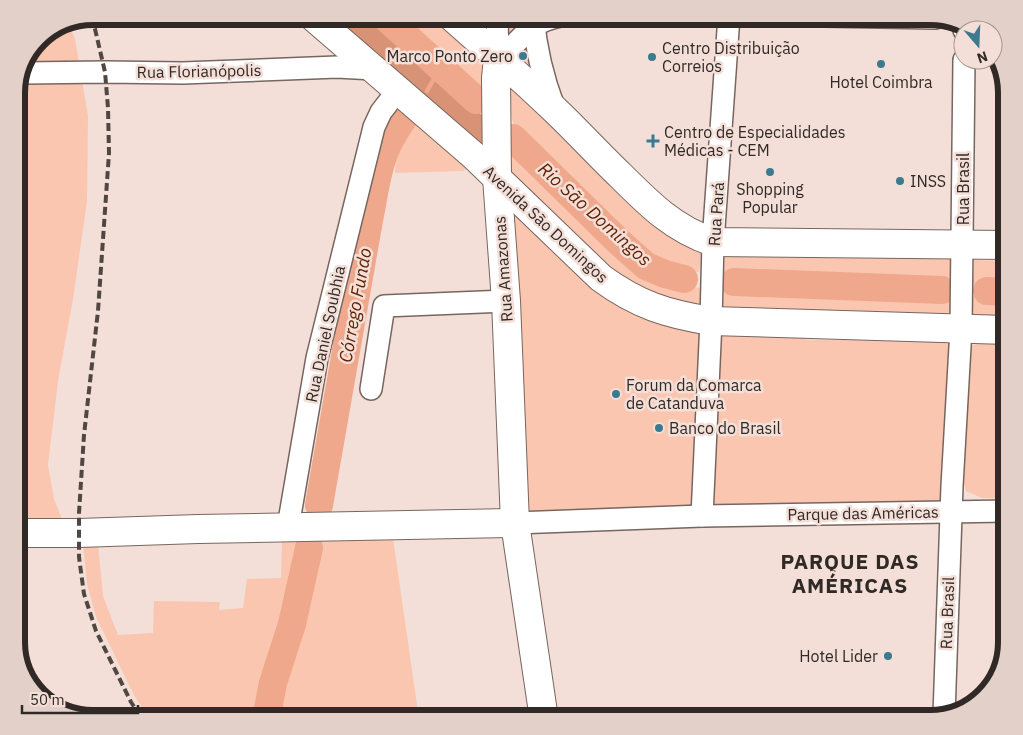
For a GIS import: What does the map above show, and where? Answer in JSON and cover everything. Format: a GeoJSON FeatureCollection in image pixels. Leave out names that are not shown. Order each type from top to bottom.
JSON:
{"type":"FeatureCollection","features":[{"type":"Feature","properties":{"kind":"main road","name":"Avenida São Domingos"},"geometry":{"type":"LineString","coordinates":[[323,25],[404,95],[489,163],[601,278],[620,292],[640,302],[662,311],[686,317],[711,316],[961,324],[998,329]]}},
{"type":"Feature","properties":{"kind":"main road"},"geometry":{"type":"LineString","coordinates":[[459,25],[497,68],[555,110],[650,204],[686,231],[713,247],[962,250],[998,246]]}},
{"type":"Feature","properties":{"kind":"main road","name":"Rua Amazonas"},"geometry":{"type":"LineString","coordinates":[[497,68],[489,163],[506,302],[515,522],[543,710]]}},
{"type":"Feature","properties":{"kind":"main road"},"geometry":{"type":"LineString","coordinates":[[25,533],[515,522]]}},
{"type":"Feature","properties":{"kind":"street","name":"Rua Amazonas"},"geometry":{"type":"LineString","coordinates":[[497,25],[497,68]]}},
{"type":"Feature","properties":{"kind":"street"},"geometry":{"type":"LineString","coordinates":[[497,68],[530,25]]}},
{"type":"Feature","properties":{"kind":"street"},"geometry":{"type":"LineString","coordinates":[[534,25],[539,59],[555,110]]}},
{"type":"Feature","properties":{"kind":"street","name":"Rua Pará"},"geometry":{"type":"LineString","coordinates":[[711,316],[713,247],[728,25]]}},
{"type":"Feature","properties":{"kind":"street","name":"Rua Florianópolis"},"geometry":{"type":"LineString","coordinates":[[28,73],[183,73],[336,67],[374,69]]}},
{"type":"Feature","properties":{"kind":"street","name":"Rua Brasil"},"geometry":{"type":"LineString","coordinates":[[961,324],[964,70]]}},
{"type":"Feature","properties":{"kind":"street","name":"Rua Daniel Soubhia"},"geometry":{"type":"LineString","coordinates":[[288,527],[317,358],[374,127],[381,112],[404,95]]}},
{"type":"Feature","properties":{"kind":"street"},"geometry":{"type":"LineString","coordinates":[[371,389],[384,306],[506,302]]}},
{"type":"Feature","properties":{"kind":"street"},"geometry":{"type":"LineString","coordinates":[[702,516],[711,316]]}},
{"type":"Feature","properties":{"kind":"street","name":"Parque das Américas"},"geometry":{"type":"LineString","coordinates":[[515,522],[702,516],[951,512],[961,324]]}},
{"type":"Feature","properties":{"kind":"street"},"geometry":{"type":"LineString","coordinates":[[951,512],[998,511]]}},
{"type":"Feature","properties":{"kind":"street","name":"Rua Brasil"},"geometry":{"type":"LineString","coordinates":[[944,709],[951,512]]}},
{"type":"Feature","properties":{"kind":"shaded area"},"geometry":{"type":"Polygon","coordinates":[[[340,25],[383,25],[485,118],[485,152],[340,25]]]}},
{"type":"Feature","properties":{"kind":"shaded area"},"geometry":{"type":"Polygon","coordinates":[[[406,25],[443,25],[482,61],[484,97],[406,25]]]}},
{"type":"Feature","properties":{"kind":"shaded area"},"geometry":{"type":"Polygon","coordinates":[[[509,25],[522,25],[508,41],[509,25]]]}},
{"type":"Feature","properties":{"kind":"shaded area"},"geometry":{"type":"Polygon","coordinates":[[[71,29],[75,39],[88,116],[87,201],[73,299],[58,381],[48,465],[54,499],[65,527],[25,525],[25,89],[30,67],[37,55],[55,37],[71,29]]]}},
{"type":"Feature","properties":{"kind":"shaded area"},"geometry":{"type":"Polygon","coordinates":[[[527,45],[533,74],[512,56],[527,45]]]}},
{"type":"Feature","properties":{"kind":"shaded area"},"geometry":{"type":"Polygon","coordinates":[[[509,86],[522,96],[649,220],[673,239],[701,252],[699,272],[679,269],[656,259],[631,239],[514,124],[508,108],[509,86]]]}},
{"type":"Feature","properties":{"kind":"shaded area"},"geometry":{"type":"Polygon","coordinates":[[[422,114],[471,157],[464,171],[395,173],[396,157],[404,138],[413,122],[422,114]]]}},
{"type":"Feature","properties":{"kind":"shaded area"},"geometry":{"type":"Polygon","coordinates":[[[512,148],[640,272],[667,284],[702,288],[702,309],[628,285],[510,173],[512,148]]]}},
{"type":"Feature","properties":{"kind":"shaded area"},"geometry":{"type":"Polygon","coordinates":[[[508,201],[596,287],[796,333],[807,340],[863,340],[872,337],[952,338],[945,504],[524,513],[508,201]]]}},
{"type":"Feature","properties":{"kind":"shaded area"},"geometry":{"type":"Polygon","coordinates":[[[725,255],[950,259],[950,277],[724,272],[725,255]]]}},
{"type":"Feature","properties":{"kind":"shaded area"},"geometry":{"type":"Polygon","coordinates":[[[974,260],[998,261],[998,286],[973,285],[974,260]]]}},
{"type":"Feature","properties":{"kind":"shaded area"},"geometry":{"type":"Polygon","coordinates":[[[724,289],[950,295],[950,317],[723,310],[724,289]]]}},
{"type":"Feature","properties":{"kind":"shaded area"},"geometry":{"type":"Polygon","coordinates":[[[972,296],[998,297],[998,321],[971,320],[972,296]]]}},
{"type":"Feature","properties":{"kind":"shaded area"},"geometry":{"type":"Polygon","coordinates":[[[998,344],[998,498],[982,498],[966,491],[961,472],[968,352],[973,345],[998,344]]]}},
{"type":"Feature","properties":{"kind":"shaded area"},"geometry":{"type":"Polygon","coordinates":[[[393,538],[418,710],[144,710],[135,697],[96,617],[87,584],[83,544],[98,544],[103,596],[118,635],[153,633],[154,601],[220,602],[219,610],[243,608],[247,579],[281,578],[282,540],[393,538]]]}},
{"type":"Feature","properties":{"kind":"waterway","name":"Rio São Domingos"},"geometry":{"type":"LineString","coordinates":[[394,25],[476,100]]}},
{"type":"Feature","properties":{"kind":"waterway"},"geometry":{"type":"LineString","coordinates":[[427,91],[440,68]]}},
{"type":"Feature","properties":{"kind":"waterway","name":"Córrego Fundo"},"geometry":{"type":"LineString","coordinates":[[319,505],[377,176],[387,145],[409,110]]}},
{"type":"Feature","properties":{"kind":"waterway","name":"Rio São Domingos"},"geometry":{"type":"LineString","coordinates":[[513,138],[646,266],[684,279]]}},
{"type":"Feature","properties":{"kind":"waterway","name":"Rio São Domingos"},"geometry":{"type":"LineString","coordinates":[[734,282],[942,290]]}},
{"type":"Feature","properties":{"kind":"waterway","name":"Rio São Domingos"},"geometry":{"type":"LineString","coordinates":[[987,291],[998,292]]}},
{"type":"Feature","properties":{"kind":"waterway","name":"Córrego Fundo"},"geometry":{"type":"LineString","coordinates":[[268,710],[273,683],[292,624],[309,548]]}},
{"type":"Feature","properties":{"kind":"railway"},"geometry":{"type":"LineString","coordinates":[[94,25],[105,72],[109,153],[98,311],[84,435],[79,513],[79,557],[84,594],[96,631],[136,710]]}},
{"type":"Feature","properties":{"kind":"place","name":"Marco Ponto Zero"},"geometry":{"type":"Point","coordinates":[523,56]}},
{"type":"Feature","properties":{"kind":"place","name":"Centro Distribuição Correios"},"geometry":{"type":"Point","coordinates":[652,57]}},
{"type":"Feature","properties":{"kind":"place","name":"Hotel Coimbra"},"geometry":{"type":"Point","coordinates":[881,64]}},
{"type":"Feature","properties":{"kind":"place","name":"Centro de Especialidades Médicas - CEM"},"geometry":{"type":"Point","coordinates":[653,141]}},
{"type":"Feature","properties":{"kind":"place","name":"Shopping Popular"},"geometry":{"type":"Point","coordinates":[770,172]}},
{"type":"Feature","properties":{"kind":"place","name":"INSS"},"geometry":{"type":"Point","coordinates":[900,181]}},
{"type":"Feature","properties":{"kind":"place","name":"Forum da Comarca de Catanduva"},"geometry":{"type":"Point","coordinates":[616,394]}},
{"type":"Feature","properties":{"kind":"place","name":"Banco do Brasil"},"geometry":{"type":"Point","coordinates":[659,428]}},
{"type":"Feature","properties":{"kind":"place","name":"Hotel Lider"},"geometry":{"type":"Point","coordinates":[888,656]}},
{"type":"Feature","properties":{"kind":"district","name":"PARQUE DAS AMÉRICAS"},"geometry":{"type":"Point","coordinates":[850,573]}}]}
